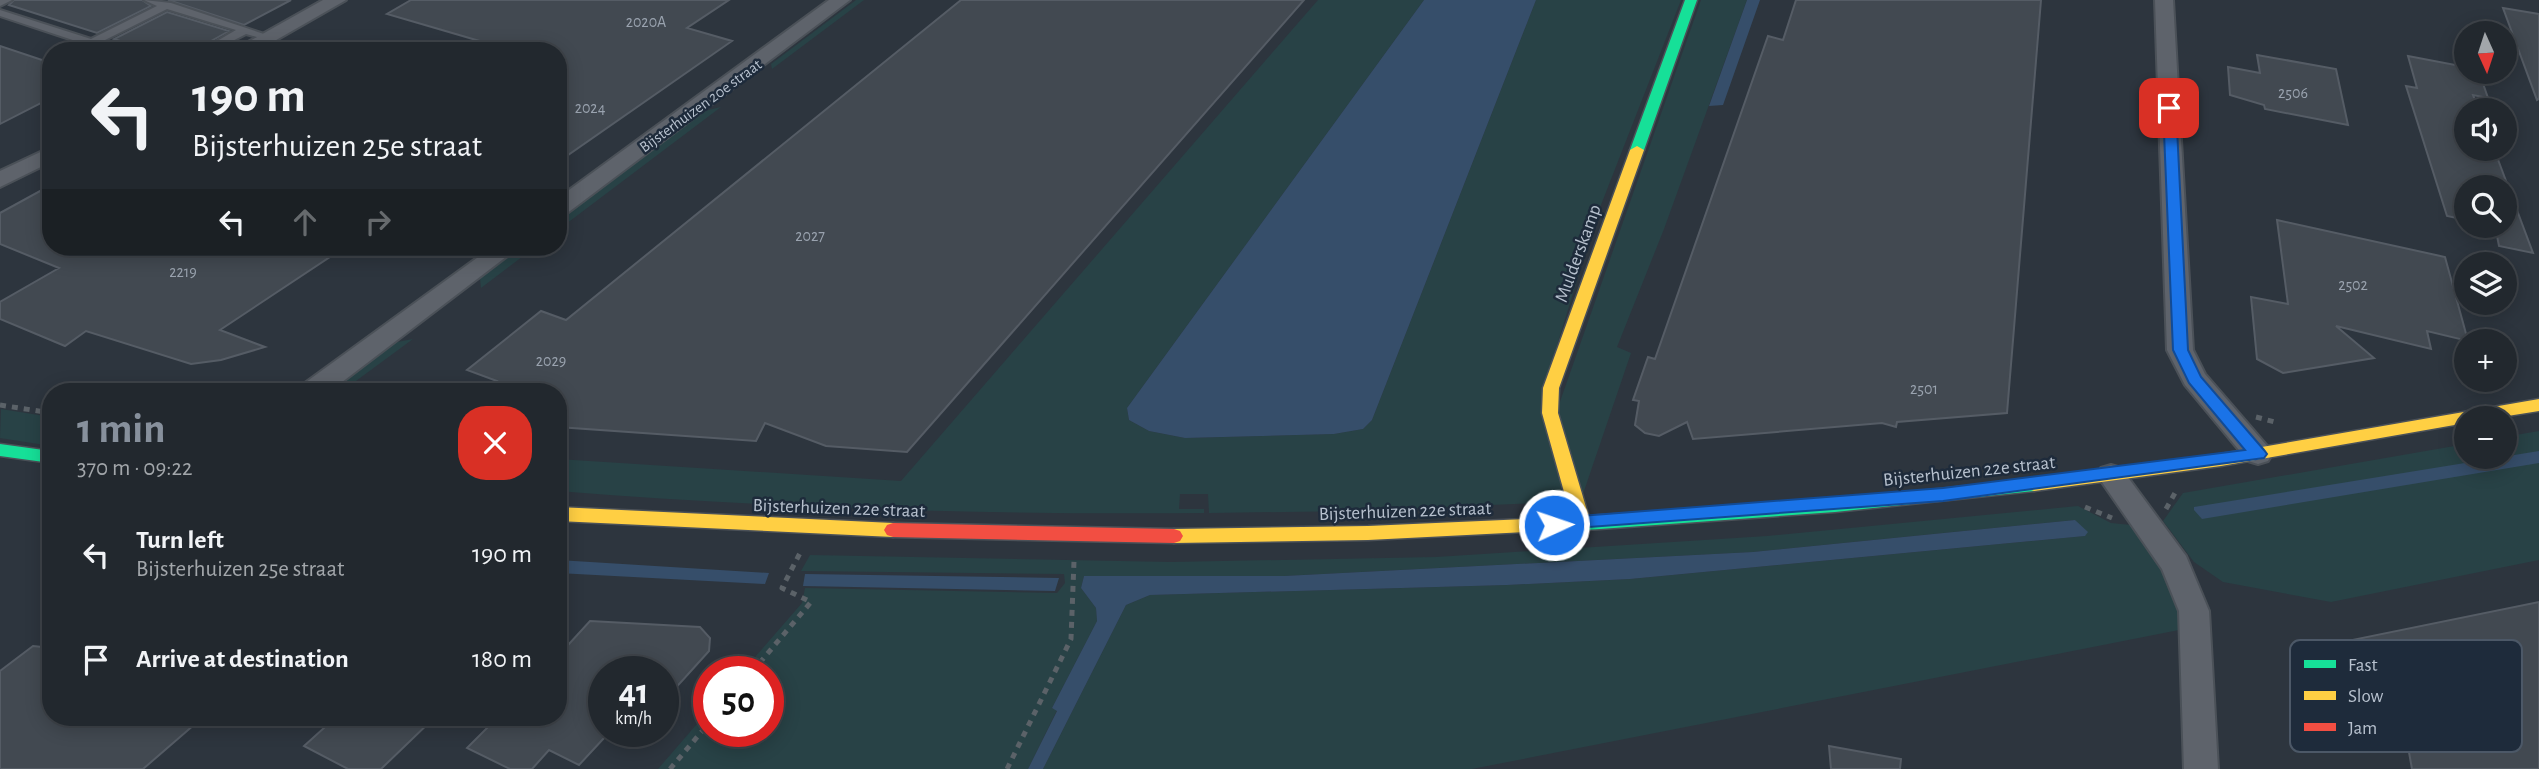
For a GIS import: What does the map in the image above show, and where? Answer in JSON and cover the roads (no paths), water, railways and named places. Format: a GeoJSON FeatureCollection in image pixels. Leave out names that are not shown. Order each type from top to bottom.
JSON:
{"type":"FeatureCollection","features":[{"type":"Feature","properties":{"kind":"main road","name":"Mulderskamp"},"geometry":{"type":"LineString","coordinates":[[1582,524],[1550,413],[1551,388],[1691,0]]}},
{"type":"Feature","properties":{"kind":"main road","name":"Bijsterhuizen 22e straat"},"geometry":{"type":"LineString","coordinates":[[567,514],[833,529],[1109,535],[1364,533],[1582,524],[1792,509],[2111,475],[2258,454],[2539,405]]}},
{"type":"Feature","properties":{"kind":"main road"},"geometry":{"type":"LineString","coordinates":[[0,450],[42,456]]}},
{"type":"Feature","properties":{"kind":"street"},"geometry":{"type":"LineString","coordinates":[[259,42],[337,0]]}},
{"type":"Feature","properties":{"kind":"street","name":"Bijsterhuizen 20e straat"},"geometry":{"type":"LineString","coordinates":[[567,202],[841,0]]}},
{"type":"Feature","properties":{"kind":"street"},"geometry":{"type":"LineString","coordinates":[[2164,0],[2180,350],[2194,379],[2258,454]]}},
{"type":"Feature","properties":{"kind":"street"},"geometry":{"type":"LineString","coordinates":[[0,180],[42,158]]}},
{"type":"Feature","properties":{"kind":"street"},"geometry":{"type":"LineString","coordinates":[[323,383],[496,256]]}},
{"type":"Feature","properties":{"kind":"street"},"geometry":{"type":"LineString","coordinates":[[2111,475],[2175,564],[2194,611],[2201,769]]}},
{"type":"Feature","properties":{"kind":"lane"},"geometry":{"type":"LineString","coordinates":[[0,3],[7,0]]}},
{"type":"Feature","properties":{"kind":"lane"},"geometry":{"type":"LineString","coordinates":[[149,0],[268,37]]}},
{"type":"Feature","properties":{"kind":"lane"},"geometry":{"type":"LineString","coordinates":[[94,42],[167,5]]}},
{"type":"Feature","properties":{"kind":"lane"},"geometry":{"type":"LineString","coordinates":[[0,13],[89,42]]}},
{"type":"Feature","properties":{"kind":"lane"},"geometry":{"type":"LineString","coordinates":[[222,42],[245,30]]}},
{"type":"Feature","properties":{"kind":"water"},"geometry":{"type":"Polygon","coordinates":[[[1424,0],[1536,0],[1372,420],[1363,429],[1334,434],[1185,438],[1149,431],[1129,420],[1127,408],[1424,0]]]}},
{"type":"Feature","properties":{"kind":"water"},"geometry":{"type":"Polygon","coordinates":[[[1747,0],[1760,0],[1723,105],[1709,106],[1747,0]]]}},
{"type":"Feature","properties":{"kind":"water"},"geometry":{"type":"Polygon","coordinates":[[[2539,451],[2539,463],[2517,467],[2517,455],[2539,451]]]}},
{"type":"Feature","properties":{"kind":"water"},"geometry":{"type":"Polygon","coordinates":[[[2454,465],[2454,469],[2503,469],[2202,519],[2194,507],[2454,465]]]}},
{"type":"Feature","properties":{"kind":"water"},"geometry":{"type":"Polygon","coordinates":[[[2075,520],[2088,532],[2085,536],[1630,579],[1150,595],[1126,605],[1043,769],[1028,769],[1057,711],[1052,708],[1097,621],[1096,608],[1081,588],[1084,576],[1284,576],[1753,552],[2075,520]]]}},
{"type":"Feature","properties":{"kind":"water"},"geometry":{"type":"Polygon","coordinates":[[[567,561],[769,573],[765,584],[567,573],[567,561]]]}},
{"type":"Feature","properties":{"kind":"water"},"geometry":{"type":"Polygon","coordinates":[[[805,574],[1059,578],[1055,591],[803,586],[805,574]]]}}]}
